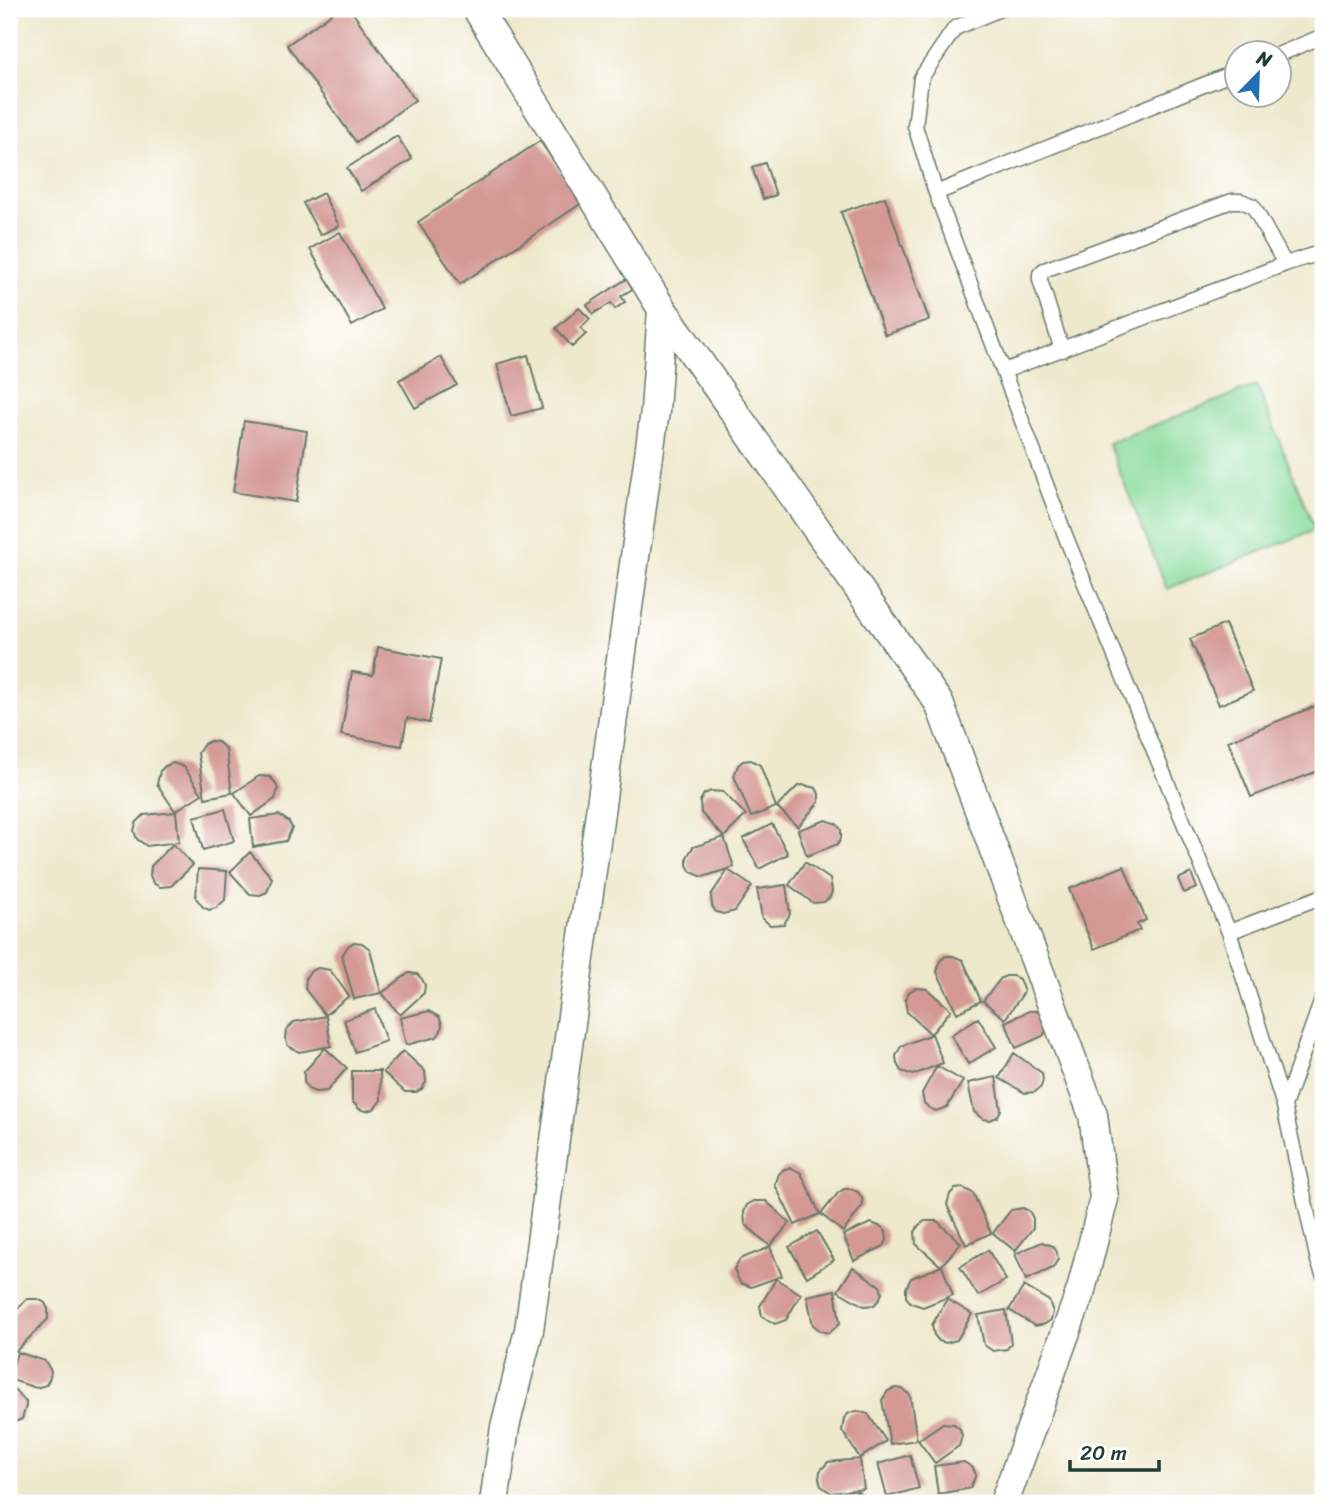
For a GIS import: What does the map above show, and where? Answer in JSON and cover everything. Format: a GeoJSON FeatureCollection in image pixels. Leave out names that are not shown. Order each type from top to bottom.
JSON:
{"type":"FeatureCollection","features":[{"type":"Feature","properties":{"kind":"street"},"geometry":{"type":"LineString","coordinates":[[477,9],[662,309],[939,703],[1093,1115],[1104,1198],[1081,1290],[1004,1503]]}},
{"type":"Feature","properties":{"kind":"street"},"geometry":{"type":"LineString","coordinates":[[494,1503],[505,1427],[529,1330],[655,411],[662,309]]}},
{"type":"Feature","properties":{"kind":"lane"},"geometry":{"type":"LineString","coordinates":[[1000,9],[955,28],[921,78],[915,127],[936,192],[1067,540],[1229,932],[1284,1106],[1323,1275]]}},
{"type":"Feature","properties":{"kind":"lane"},"geometry":{"type":"LineString","coordinates":[[1294,48],[1323,36]]}},
{"type":"Feature","properties":{"kind":"lane"},"geometry":{"type":"LineString","coordinates":[[936,192],[1224,76]]}},
{"type":"Feature","properties":{"kind":"lane"},"geometry":{"type":"LineString","coordinates":[[1062,350],[1040,280],[1040,274],[1044,270],[1232,201],[1253,206],[1285,264]]}},
{"type":"Feature","properties":{"kind":"lane"},"geometry":{"type":"LineString","coordinates":[[1004,371],[1323,252]]}},
{"type":"Feature","properties":{"kind":"lane"},"geometry":{"type":"LineString","coordinates":[[1229,932],[1323,896]]}},
{"type":"Feature","properties":{"kind":"lane"},"geometry":{"type":"LineString","coordinates":[[1284,1106],[1323,998]]}},
{"type":"Feature","properties":{"kind":"green space"},"geometry":{"type":"Polygon","coordinates":[[[1257,385],[1315,530],[1167,589],[1108,443],[1257,385]]]}},
{"type":"Feature","properties":{"kind":"building"},"geometry":{"type":"Polygon","coordinates":[[[338,9],[350,9],[415,100],[356,142],[287,45],[338,9]]]}},
{"type":"Feature","properties":{"kind":"building"},"geometry":{"type":"Polygon","coordinates":[[[397,136],[412,159],[361,191],[347,168],[397,136]]]}},
{"type":"Feature","properties":{"kind":"building"},"geometry":{"type":"Polygon","coordinates":[[[540,141],[582,203],[460,284],[418,222],[540,141]]]}},
{"type":"Feature","properties":{"kind":"building"},"geometry":{"type":"Polygon","coordinates":[[[765,163],[776,195],[763,199],[752,167],[765,163]]]}},
{"type":"Feature","properties":{"kind":"building"},"geometry":{"type":"Polygon","coordinates":[[[323,193],[339,226],[320,235],[303,203],[323,193]]]}},
{"type":"Feature","properties":{"kind":"building"},"geometry":{"type":"Polygon","coordinates":[[[885,197],[929,320],[885,335],[841,212],[885,197]]]}},
{"type":"Feature","properties":{"kind":"building"},"geometry":{"type":"Polygon","coordinates":[[[340,232],[382,309],[352,326],[310,249],[340,232]]]}},
{"type":"Feature","properties":{"kind":"building"},"geometry":{"type":"Polygon","coordinates":[[[628,278],[634,288],[621,296],[625,302],[615,309],[611,303],[593,314],[587,305],[628,278]]]}},
{"type":"Feature","properties":{"kind":"building"},"geometry":{"type":"Polygon","coordinates":[[[579,308],[590,319],[581,328],[586,334],[572,347],[556,328],[579,308]]]}},
{"type":"Feature","properties":{"kind":"building"},"geometry":{"type":"Polygon","coordinates":[[[528,355],[542,408],[511,416],[497,364],[528,355]]]}},
{"type":"Feature","properties":{"kind":"building"},"geometry":{"type":"Polygon","coordinates":[[[441,357],[457,385],[415,408],[399,380],[441,357]]]}},
{"type":"Feature","properties":{"kind":"building"},"geometry":{"type":"Polygon","coordinates":[[[244,421],[307,431],[296,502],[233,492],[244,421]]]}},
{"type":"Feature","properties":{"kind":"building"},"geometry":{"type":"Polygon","coordinates":[[[1225,624],[1253,691],[1219,705],[1190,639],[1225,624]]]}},
{"type":"Feature","properties":{"kind":"building"},"geometry":{"type":"Polygon","coordinates":[[[378,647],[441,659],[429,723],[407,718],[402,746],[341,735],[352,672],[373,675],[378,647]]]}},
{"type":"Feature","properties":{"kind":"building"},"geometry":{"type":"Polygon","coordinates":[[[1323,703],[1323,769],[1251,797],[1228,741],[1323,703]]]}},
{"type":"Feature","properties":{"kind":"building"},"geometry":{"type":"Polygon","coordinates":[[[210,741],[218,742],[226,749],[232,793],[205,798],[198,753],[204,744],[210,741]]]}},
{"type":"Feature","properties":{"kind":"building"},"geometry":{"type":"Polygon","coordinates":[[[751,760],[760,765],[776,807],[751,817],[734,776],[738,765],[751,760]]]}},
{"type":"Feature","properties":{"kind":"building"},"geometry":{"type":"Polygon","coordinates":[[[173,763],[184,767],[202,794],[175,811],[157,784],[160,771],[173,763]]]}},
{"type":"Feature","properties":{"kind":"building"},"geometry":{"type":"Polygon","coordinates":[[[259,776],[270,777],[278,789],[275,799],[251,816],[234,793],[259,776]]]}},
{"type":"Feature","properties":{"kind":"building"},"geometry":{"type":"Polygon","coordinates":[[[802,785],[816,788],[819,802],[798,827],[777,807],[802,785]]]}},
{"type":"Feature","properties":{"kind":"building"},"geometry":{"type":"Polygon","coordinates":[[[711,791],[723,792],[746,815],[724,837],[701,813],[700,801],[704,794],[711,791]]]}},
{"type":"Feature","properties":{"kind":"building"},"geometry":{"type":"Polygon","coordinates":[[[225,809],[234,841],[203,850],[194,817],[225,809]]]}},
{"type":"Feature","properties":{"kind":"building"},"geometry":{"type":"Polygon","coordinates":[[[176,812],[179,842],[147,846],[137,839],[134,831],[136,823],[144,815],[176,812]]]}},
{"type":"Feature","properties":{"kind":"building"},"geometry":{"type":"Polygon","coordinates":[[[279,815],[289,822],[292,828],[286,841],[253,847],[250,819],[279,815]]]}},
{"type":"Feature","properties":{"kind":"building"},"geometry":{"type":"Polygon","coordinates":[[[826,820],[837,824],[841,830],[838,844],[807,856],[798,830],[826,820]]]}},
{"type":"Feature","properties":{"kind":"building"},"geometry":{"type":"Polygon","coordinates":[[[772,824],[788,854],[759,869],[743,839],[772,824]]]}},
{"type":"Feature","properties":{"kind":"building"},"geometry":{"type":"Polygon","coordinates":[[[724,837],[734,867],[703,877],[691,872],[687,857],[693,847],[724,837]]]}},
{"type":"Feature","properties":{"kind":"building"},"geometry":{"type":"Polygon","coordinates":[[[173,844],[193,865],[171,886],[160,887],[153,883],[150,876],[151,866],[173,844]]]}},
{"type":"Feature","properties":{"kind":"building"},"geometry":{"type":"Polygon","coordinates":[[[250,852],[272,878],[267,892],[260,895],[250,894],[230,872],[250,852]]]}},
{"type":"Feature","properties":{"kind":"building"},"geometry":{"type":"Polygon","coordinates":[[[805,862],[830,879],[832,891],[824,902],[813,903],[789,885],[805,862]]]}},
{"type":"Feature","properties":{"kind":"building"},"geometry":{"type":"Polygon","coordinates":[[[1124,866],[1146,920],[1137,924],[1140,930],[1094,949],[1069,889],[1124,866]]]}},
{"type":"Feature","properties":{"kind":"building"},"geometry":{"type":"Polygon","coordinates":[[[198,869],[227,871],[225,900],[216,908],[209,910],[203,907],[196,898],[198,869]]]}},
{"type":"Feature","properties":{"kind":"building"},"geometry":{"type":"Polygon","coordinates":[[[728,870],[752,886],[735,911],[723,914],[716,912],[712,906],[711,895],[728,870]]]}},
{"type":"Feature","properties":{"kind":"building"},"geometry":{"type":"Polygon","coordinates":[[[1191,873],[1197,888],[1184,893],[1178,879],[1191,873]]]}},
{"type":"Feature","properties":{"kind":"building"},"geometry":{"type":"Polygon","coordinates":[[[786,885],[790,914],[784,924],[770,925],[762,918],[757,889],[786,885]]]}},
{"type":"Feature","properties":{"kind":"building"},"geometry":{"type":"Polygon","coordinates":[[[354,942],[362,943],[370,949],[381,993],[354,999],[342,956],[354,942]]]}},
{"type":"Feature","properties":{"kind":"building"},"geometry":{"type":"Polygon","coordinates":[[[946,956],[963,960],[981,1001],[957,1013],[937,972],[940,961],[946,956]]]}},
{"type":"Feature","properties":{"kind":"building"},"geometry":{"type":"Polygon","coordinates":[[[318,968],[330,970],[349,996],[325,1015],[305,989],[306,977],[318,968]]]}},
{"type":"Feature","properties":{"kind":"building"},"geometry":{"type":"Polygon","coordinates":[[[409,973],[417,974],[422,979],[425,985],[424,993],[400,1015],[382,993],[409,973]]]}},
{"type":"Feature","properties":{"kind":"building"},"geometry":{"type":"Polygon","coordinates":[[[1006,976],[1019,979],[1024,992],[1005,1019],[983,1001],[1001,978],[1006,976]]]}},
{"type":"Feature","properties":{"kind":"building"},"geometry":{"type":"Polygon","coordinates":[[[916,988],[927,989],[951,1010],[931,1034],[907,1012],[905,1000],[909,992],[916,988]]]}},
{"type":"Feature","properties":{"kind":"building"},"geometry":{"type":"Polygon","coordinates":[[[375,1009],[386,1041],[355,1052],[344,1020],[375,1009]]]}},
{"type":"Feature","properties":{"kind":"building"},"geometry":{"type":"Polygon","coordinates":[[[429,1011],[439,1017],[442,1024],[437,1037],[406,1045],[400,1018],[429,1011]]]}},
{"type":"Feature","properties":{"kind":"building"},"geometry":{"type":"Polygon","coordinates":[[[1029,1011],[1043,1014],[1048,1027],[1043,1036],[1016,1048],[1005,1022],[1029,1011]]]}},
{"type":"Feature","properties":{"kind":"building"},"geometry":{"type":"Polygon","coordinates":[[[326,1016],[331,1046],[299,1052],[288,1046],[286,1031],[294,1022],[326,1016]]]}},
{"type":"Feature","properties":{"kind":"building"},"geometry":{"type":"Polygon","coordinates":[[[978,1018],[996,1047],[968,1064],[951,1035],[978,1018]]]}},
{"type":"Feature","properties":{"kind":"building"},"geometry":{"type":"Polygon","coordinates":[[[932,1034],[943,1063],[913,1075],[901,1071],[896,1056],[901,1046],[932,1034]]]}},
{"type":"Feature","properties":{"kind":"building"},"geometry":{"type":"Polygon","coordinates":[[[325,1048],[347,1068],[327,1091],[315,1092],[308,1089],[304,1082],[304,1072],[325,1048]]]}},
{"type":"Feature","properties":{"kind":"building"},"geometry":{"type":"Polygon","coordinates":[[[403,1051],[425,1071],[426,1082],[422,1089],[416,1092],[405,1092],[383,1072],[403,1051]]]}},
{"type":"Feature","properties":{"kind":"building"},"geometry":{"type":"Polygon","coordinates":[[[1014,1053],[1042,1073],[1041,1087],[1035,1092],[1025,1093],[999,1078],[1014,1053]]]}},
{"type":"Feature","properties":{"kind":"building"},"geometry":{"type":"Polygon","coordinates":[[[937,1066],[963,1081],[947,1107],[936,1111],[924,1103],[922,1093],[937,1066]]]}},
{"type":"Feature","properties":{"kind":"building"},"geometry":{"type":"Polygon","coordinates":[[[352,1071],[380,1071],[381,1100],[374,1109],[359,1109],[352,1101],[352,1071]]]}},
{"type":"Feature","properties":{"kind":"building"},"geometry":{"type":"Polygon","coordinates":[[[996,1077],[1001,1110],[997,1117],[983,1119],[974,1112],[968,1083],[996,1077]]]}},
{"type":"Feature","properties":{"kind":"building"},"geometry":{"type":"Polygon","coordinates":[[[792,1168],[801,1173],[820,1214],[795,1225],[775,1185],[784,1169],[792,1168]]]}},
{"type":"Feature","properties":{"kind":"building"},"geometry":{"type":"Polygon","coordinates":[[[963,1188],[973,1193],[991,1233],[966,1245],[947,1205],[950,1194],[955,1189],[963,1188]]]}},
{"type":"Feature","properties":{"kind":"building"},"geometry":{"type":"Polygon","coordinates":[[[844,1189],[858,1192],[863,1205],[843,1232],[821,1214],[844,1189]]]}},
{"type":"Feature","properties":{"kind":"building"},"geometry":{"type":"Polygon","coordinates":[[[754,1201],[766,1201],[790,1223],[770,1246],[745,1224],[744,1212],[747,1205],[754,1201]]]}},
{"type":"Feature","properties":{"kind":"building"},"geometry":{"type":"Polygon","coordinates":[[[1023,1208],[1029,1211],[1033,1218],[1033,1228],[1015,1251],[993,1233],[1011,1210],[1023,1208]]]}},
{"type":"Feature","properties":{"kind":"building"},"geometry":{"type":"Polygon","coordinates":[[[925,1221],[937,1221],[961,1243],[941,1266],[916,1244],[915,1232],[925,1221]]]}},
{"type":"Feature","properties":{"kind":"building"},"geometry":{"type":"Polygon","coordinates":[[[871,1223],[882,1227],[887,1240],[884,1246],[854,1261],[843,1235],[871,1223]]]}},
{"type":"Feature","properties":{"kind":"building"},"geometry":{"type":"Polygon","coordinates":[[[817,1231],[834,1260],[807,1277],[789,1247],[817,1231]]]}},
{"type":"Feature","properties":{"kind":"building"},"geometry":{"type":"Polygon","coordinates":[[[1042,1242],[1053,1246],[1058,1259],[1053,1268],[1026,1280],[1015,1254],[1042,1242]]]}},
{"type":"Feature","properties":{"kind":"building"},"geometry":{"type":"Polygon","coordinates":[[[770,1247],[782,1276],[751,1287],[740,1283],[734,1269],[740,1259],[770,1247]]]}},
{"type":"Feature","properties":{"kind":"building"},"geometry":{"type":"Polygon","coordinates":[[[988,1250],[1006,1280],[978,1296],[960,1267],[988,1250]]]}},
{"type":"Feature","properties":{"kind":"building"},"geometry":{"type":"Polygon","coordinates":[[[942,1266],[953,1295],[923,1307],[911,1303],[906,1297],[906,1288],[911,1278],[942,1266]]]}},
{"type":"Feature","properties":{"kind":"building"},"geometry":{"type":"Polygon","coordinates":[[[853,1267],[880,1286],[882,1293],[874,1305],[864,1306],[838,1291],[853,1267]]]}},
{"type":"Feature","properties":{"kind":"building"},"geometry":{"type":"Polygon","coordinates":[[[776,1279],[801,1294],[786,1320],[775,1324],[762,1316],[760,1306],[776,1279]]]}},
{"type":"Feature","properties":{"kind":"building"},"geometry":{"type":"Polygon","coordinates":[[[1024,1286],[1049,1301],[1053,1312],[1051,1320],[1045,1324],[1035,1326],[1009,1310],[1024,1286]]]}},
{"type":"Feature","properties":{"kind":"building"},"geometry":{"type":"Polygon","coordinates":[[[835,1290],[840,1323],[829,1333],[813,1325],[807,1296],[835,1290]]]}},
{"type":"Feature","properties":{"kind":"building"},"geometry":{"type":"Polygon","coordinates":[[[27,1299],[38,1299],[45,1303],[48,1319],[16,1351],[9,1344],[9,1318],[27,1299]]]}},
{"type":"Feature","properties":{"kind":"building"},"geometry":{"type":"Polygon","coordinates":[[[947,1299],[972,1314],[957,1340],[946,1343],[939,1341],[934,1335],[932,1325],[947,1299]]]}},
{"type":"Feature","properties":{"kind":"building"},"geometry":{"type":"Polygon","coordinates":[[[1006,1310],[1011,1343],[1007,1349],[993,1351],[984,1345],[978,1315],[1006,1310]]]}},
{"type":"Feature","properties":{"kind":"building"},"geometry":{"type":"Polygon","coordinates":[[[17,1352],[45,1361],[51,1371],[46,1385],[36,1388],[9,1379],[17,1352]]]}},
{"type":"Feature","properties":{"kind":"building"},"geometry":{"type":"Polygon","coordinates":[[[9,1384],[26,1402],[22,1419],[15,1422],[9,1422],[9,1384]]]}},
{"type":"Feature","properties":{"kind":"building"},"geometry":{"type":"Polygon","coordinates":[[[895,1388],[910,1395],[917,1440],[890,1444],[882,1400],[888,1391],[895,1388]]]}},
{"type":"Feature","properties":{"kind":"building"},"geometry":{"type":"Polygon","coordinates":[[[857,1411],[868,1414],[886,1441],[860,1458],[842,1431],[844,1418],[857,1411]]]}},
{"type":"Feature","properties":{"kind":"building"},"geometry":{"type":"Polygon","coordinates":[[[943,1423],[954,1424],[960,1429],[962,1436],[959,1446],[935,1463],[918,1440],[943,1423]]]}},
{"type":"Feature","properties":{"kind":"building"},"geometry":{"type":"Polygon","coordinates":[[[910,1455],[919,1488],[887,1497],[878,1464],[910,1455]]]}},
{"type":"Feature","properties":{"kind":"building"},"geometry":{"type":"Polygon","coordinates":[[[860,1459],[864,1489],[831,1493],[821,1486],[820,1471],[828,1462],[860,1459]]]}},
{"type":"Feature","properties":{"kind":"building"},"geometry":{"type":"Polygon","coordinates":[[[964,1462],[973,1468],[976,1475],[970,1488],[938,1494],[934,1466],[964,1462]]]}},
{"type":"Feature","properties":{"kind":"building"},"geometry":{"type":"Polygon","coordinates":[[[857,1491],[869,1503],[845,1503],[857,1491]]]}}]}
